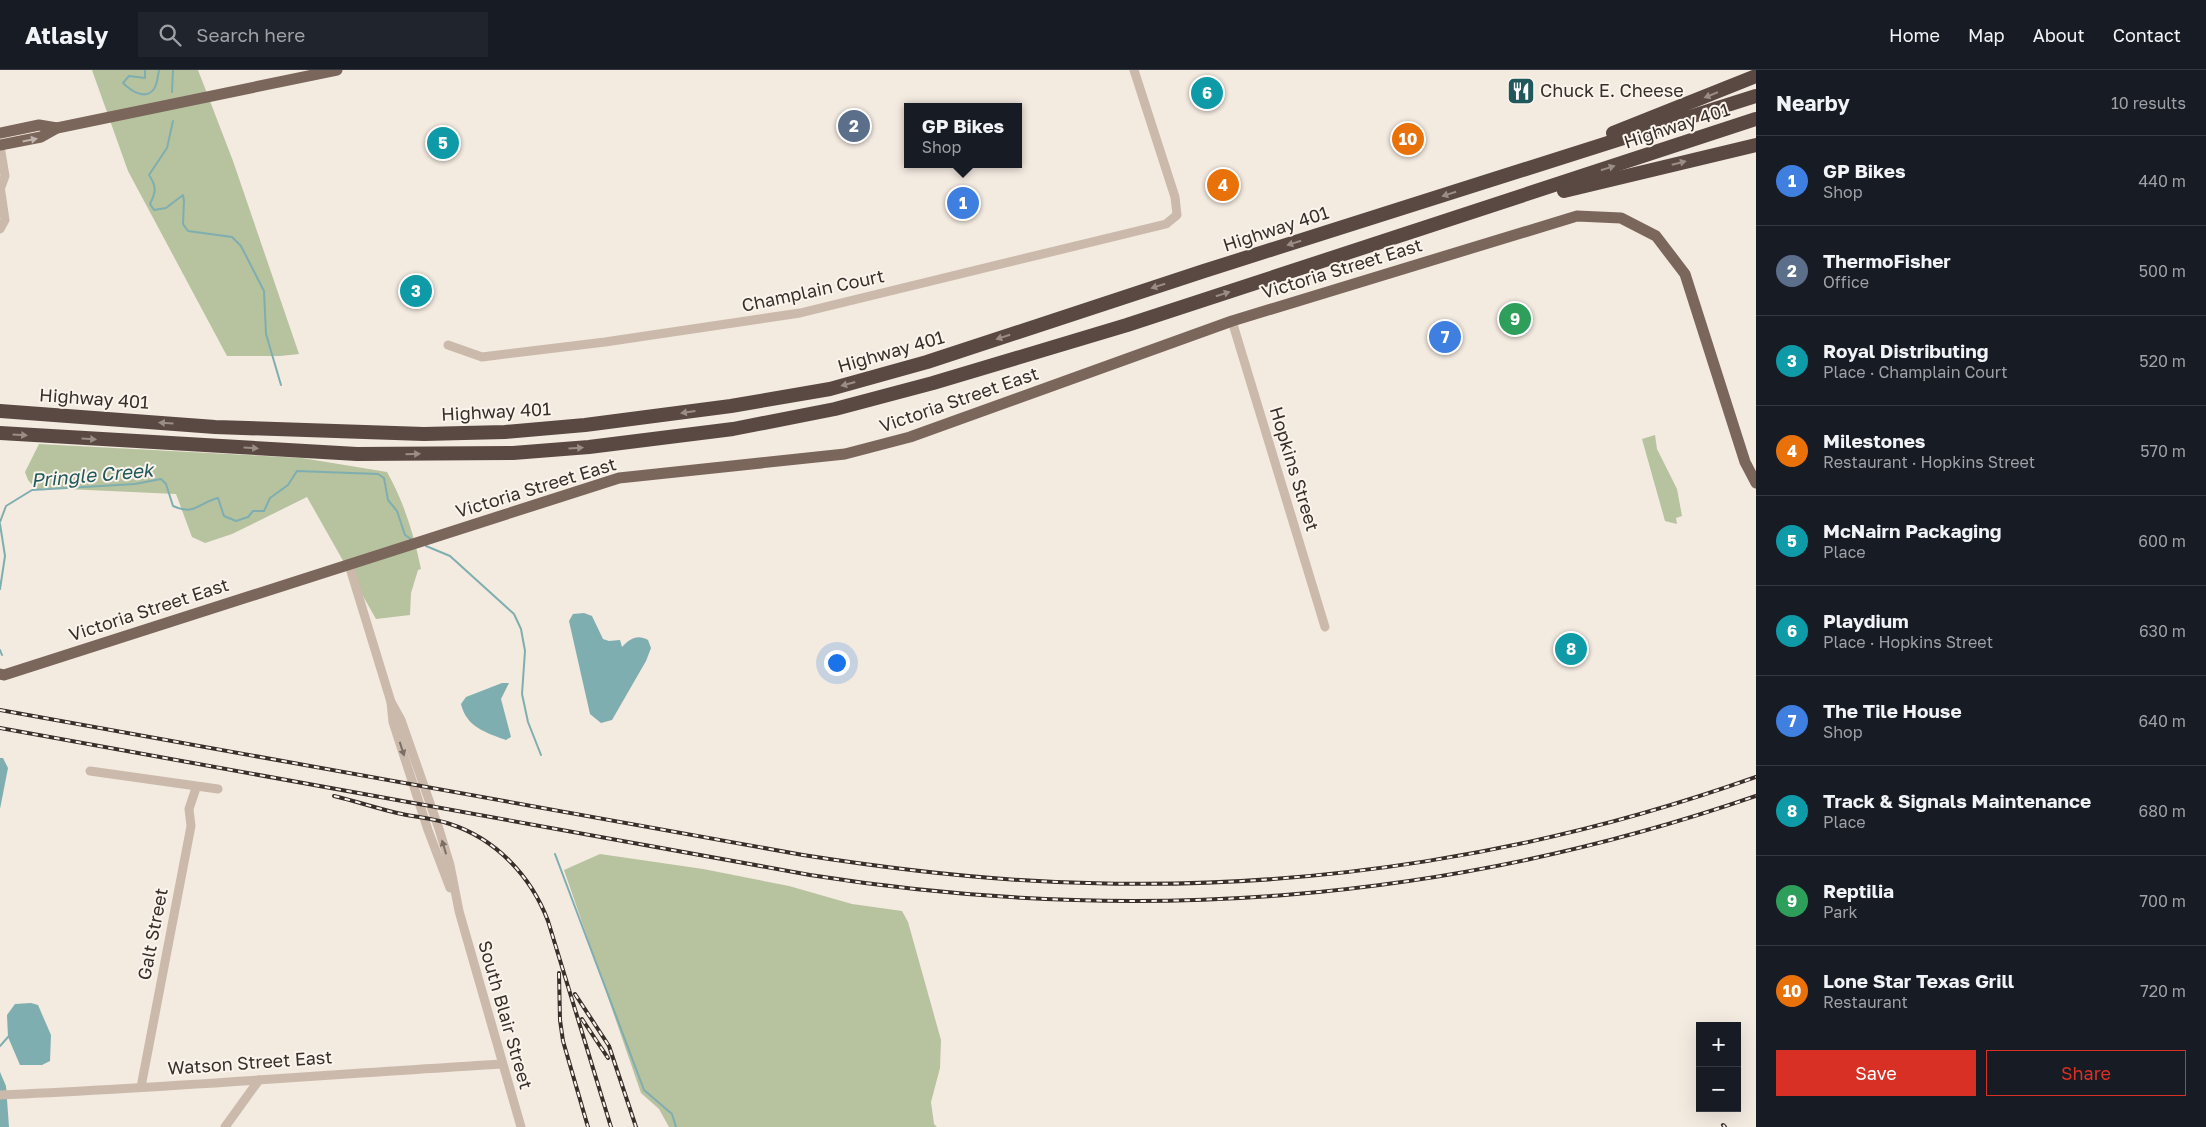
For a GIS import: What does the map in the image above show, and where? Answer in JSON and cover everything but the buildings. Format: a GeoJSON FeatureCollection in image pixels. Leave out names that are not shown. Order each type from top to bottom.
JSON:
{"type":"FeatureCollection","features":[{"type":"Feature","properties":{"kind":"highway"},"geometry":{"type":"LineString","coordinates":[[1496,179],[1756,76]]}},
{"type":"Feature","properties":{"kind":"highway","name":"Highway 401"},"geometry":{"type":"LineString","coordinates":[[0,410],[215,427],[424,434],[505,432],[584,425],[731,406],[830,389],[927,362],[1756,96]]}},
{"type":"Feature","properties":{"kind":"highway","name":"Highway 401"},"geometry":{"type":"LineString","coordinates":[[0,433],[357,454],[522,452],[589,447],[733,429],[835,409],[933,383],[1127,325],[1756,119]]}},
{"type":"Feature","properties":{"kind":"highway"},"geometry":{"type":"LineString","coordinates":[[1462,216],[1756,145]]}},
{"type":"Feature","properties":{"kind":"main road"},"geometry":{"type":"LineString","coordinates":[[0,146],[41,137],[57,128],[337,70]]}},
{"type":"Feature","properties":{"kind":"main road"},"geometry":{"type":"LineString","coordinates":[[0,133],[40,125],[57,128]]}},
{"type":"Feature","properties":{"kind":"main road","name":"Victoria Street East"},"geometry":{"type":"LineString","coordinates":[[1,676],[619,478],[845,454],[910,438],[1232,321],[1577,216],[1621,218],[1656,236],[1686,274],[1745,462],[1756,483]]}},
{"type":"Feature","properties":{"kind":"street","name":"Champlain Court"},"geometry":{"type":"LineString","coordinates":[[448,345],[482,357],[615,341],[800,313],[1166,224],[1177,214],[1175,197],[1134,70]]}},
{"type":"Feature","properties":{"kind":"street"},"geometry":{"type":"LineString","coordinates":[[0,146],[5,176],[0,187],[5,220],[0,229]]}},
{"type":"Feature","properties":{"kind":"street","name":"Hopkins Street"},"geometry":{"type":"LineString","coordinates":[[1232,321],[1325,627]]}},
{"type":"Feature","properties":{"kind":"street","name":"South Blair Street"},"geometry":{"type":"LineString","coordinates":[[349,565],[391,702],[402,720],[439,829],[450,866],[459,911],[521,1127]]}},
{"type":"Feature","properties":{"kind":"street"},"geometry":{"type":"LineString","coordinates":[[90,771],[196,788],[218,789]]}},
{"type":"Feature","properties":{"kind":"street","name":"Galt Street"},"geometry":{"type":"LineString","coordinates":[[140,1087],[191,826],[189,809],[196,788]]}},
{"type":"Feature","properties":{"kind":"street","name":"Watson Street East"},"geometry":{"type":"LineString","coordinates":[[0,1095],[502,1064]]}},
{"type":"Feature","properties":{"kind":"street"},"geometry":{"type":"LineString","coordinates":[[225,1127],[259,1080]]}},
{"type":"Feature","properties":{"kind":"green space"},"geometry":{"type":"Polygon","coordinates":[[[92,70],[198,70],[233,161],[299,354],[227,356],[128,171],[92,70]]]}},
{"type":"Feature","properties":{"kind":"green space"},"geometry":{"type":"Polygon","coordinates":[[[1655,435],[1657,449],[1677,489],[1682,516],[1676,518],[1677,524],[1665,521],[1642,439],[1655,435]]]}},
{"type":"Feature","properties":{"kind":"green space"},"geometry":{"type":"Polygon","coordinates":[[[39,444],[302,458],[387,472],[408,519],[421,569],[418,570],[411,593],[410,615],[376,619],[307,497],[232,534],[205,543],[192,537],[176,494],[44,488],[37,490],[28,480],[25,472],[39,444]]]}},
{"type":"Feature","properties":{"kind":"green space"},"geometry":{"type":"Polygon","coordinates":[[[600,854],[703,869],[789,886],[852,904],[902,911],[908,922],[941,1040],[940,1068],[931,1102],[934,1124],[937,1127],[669,1127],[659,1109],[641,1093],[564,870],[600,854]]]}},
{"type":"Feature","properties":{"kind":"water"},"geometry":{"type":"Polygon","coordinates":[[[584,613],[592,616],[603,639],[609,641],[620,640],[622,647],[631,639],[641,637],[648,640],[651,648],[646,661],[612,720],[601,723],[590,714],[569,621],[573,614],[584,613]]]}},
{"type":"Feature","properties":{"kind":"water"},"geometry":{"type":"Polygon","coordinates":[[[502,683],[509,683],[501,699],[511,737],[506,740],[485,732],[472,724],[461,704],[466,697],[502,683]]]}},
{"type":"Feature","properties":{"kind":"water"},"geometry":{"type":"Polygon","coordinates":[[[0,758],[3,758],[8,768],[0,809],[0,758]]]}},
{"type":"Feature","properties":{"kind":"water"},"geometry":{"type":"Polygon","coordinates":[[[31,1003],[38,1005],[51,1035],[50,1061],[42,1065],[20,1065],[8,1037],[7,1015],[15,1004],[31,1003]]]}},
{"type":"Feature","properties":{"kind":"water"},"geometry":{"type":"Polygon","coordinates":[[[0,1072],[6,1086],[9,1127],[0,1127],[0,1072]]]}},
{"type":"Feature","properties":{"kind":"waterway","name":"Pringle Creek"},"geometry":{"type":"LineString","coordinates":[[145,70],[145,78],[129,76],[123,83],[138,93],[146,94],[154,89],[159,70]]}},
{"type":"Feature","properties":{"kind":"waterway","name":"Pringle Creek"},"geometry":{"type":"LineString","coordinates":[[172,92],[173,70]]}},
{"type":"Feature","properties":{"kind":"waterway","name":"Pringle Creek"},"geometry":{"type":"LineString","coordinates":[[173,121],[167,148],[149,175],[155,190],[150,204],[154,210],[166,208],[183,195],[183,224],[188,231],[232,237],[241,246],[264,291],[266,334],[281,385]]}},
{"type":"Feature","properties":{"kind":"waterway","name":"Pringle Creek"},"geometry":{"type":"LineString","coordinates":[[0,522],[6,506],[32,490],[135,484],[161,479],[166,484],[173,506],[186,510],[192,509],[218,498],[224,516],[236,521],[248,517],[253,511],[264,511],[270,498],[288,485],[297,471],[378,474],[384,478],[388,500],[397,511],[405,535],[411,539]]}},
{"type":"Feature","properties":{"kind":"waterway","name":"Pringle Creek"},"geometry":{"type":"LineString","coordinates":[[0,524],[5,556],[0,589]]}},
{"type":"Feature","properties":{"kind":"waterway"},"geometry":{"type":"LineString","coordinates":[[426,546],[450,556],[514,614],[521,629],[525,651],[522,694],[528,722],[541,755]]}},
{"type":"Feature","properties":{"kind":"waterway","name":"Pringle Creek"},"geometry":{"type":"LineString","coordinates":[[0,650],[2,655]]}},
{"type":"Feature","properties":{"kind":"waterway"},"geometry":{"type":"LineString","coordinates":[[555,854],[644,1090],[672,1114],[676,1127]]}},
{"type":"Feature","properties":{"kind":"waterway"},"geometry":{"type":"LineString","coordinates":[[0,1046],[8,1037]]}},
{"type":"Feature","properties":{"kind":"railway"},"geometry":{"type":"LineString","coordinates":[[0,710],[803,855],[945,874],[1052,882],[1173,884],[1258,880],[1343,873],[1427,861],[1511,846],[1594,827],[1675,804],[1756,777]]}},
{"type":"Feature","properties":{"kind":"railway"},"geometry":{"type":"LineString","coordinates":[[0,728],[810,875],[931,891],[1050,899],[1170,901],[1288,895],[1406,881],[1523,861],[1640,832],[1756,796]]}},
{"type":"Feature","properties":{"kind":"railway"},"geometry":{"type":"LineString","coordinates":[[334,796],[397,813],[444,822],[467,831],[497,849],[522,874],[541,905],[548,921],[611,1127]]}},
{"type":"Feature","properties":{"kind":"railway"},"geometry":{"type":"LineString","coordinates":[[559,973],[560,1020],[563,1041],[588,1127]]}},
{"type":"Feature","properties":{"kind":"railway"},"geometry":{"type":"LineString","coordinates":[[575,994],[609,1046],[636,1127]]}},
{"type":"Feature","properties":{"kind":"railway"},"geometry":{"type":"LineString","coordinates":[[582,1019],[608,1058]]}},
{"type":"Feature","properties":{"kind":"place","name":"Chuck E. Cheese"},"geometry":{"type":"Point","coordinates":[1521,91]}},
{"type":"Feature","properties":{"kind":"place","name":"Playdium"},"geometry":{"type":"Point","coordinates":[1207,93]}},
{"type":"Feature","properties":{"kind":"place","name":"ThermoFisher"},"geometry":{"type":"Point","coordinates":[854,126]}},
{"type":"Feature","properties":{"kind":"place","name":"Lone Star Texas Grill"},"geometry":{"type":"Point","coordinates":[1408,139]}},
{"type":"Feature","properties":{"kind":"place","name":"McNairn Packaging"},"geometry":{"type":"Point","coordinates":[443,143]}},
{"type":"Feature","properties":{"kind":"place","name":"Milestones"},"geometry":{"type":"Point","coordinates":[1223,185]}},
{"type":"Feature","properties":{"kind":"place","name":"GP Bikes"},"geometry":{"type":"Point","coordinates":[963,203]}},
{"type":"Feature","properties":{"kind":"place","name":"Royal Distributing"},"geometry":{"type":"Point","coordinates":[416,291]}},
{"type":"Feature","properties":{"kind":"place","name":"Reptilia"},"geometry":{"type":"Point","coordinates":[1515,319]}},
{"type":"Feature","properties":{"kind":"place","name":"The Tile House"},"geometry":{"type":"Point","coordinates":[1445,337]}},
{"type":"Feature","properties":{"kind":"place","name":"Track & Signals Maintenance"},"geometry":{"type":"Point","coordinates":[1571,649]}}]}
